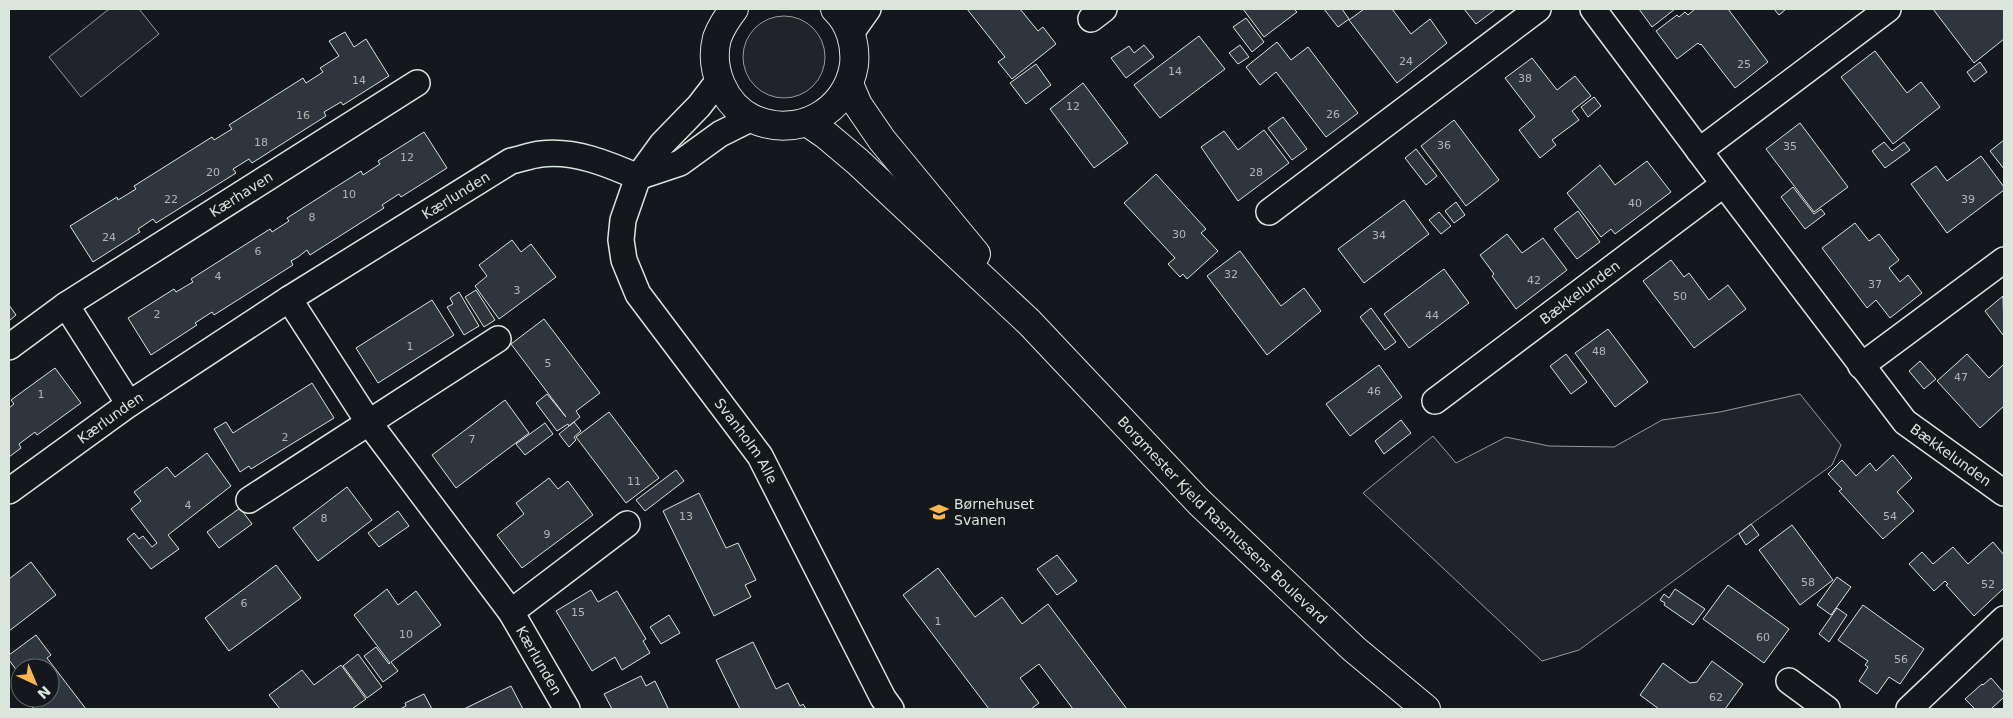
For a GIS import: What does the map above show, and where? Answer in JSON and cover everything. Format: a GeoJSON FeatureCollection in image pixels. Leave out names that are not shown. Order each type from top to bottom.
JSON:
{"type":"FeatureCollection","features":[{"type":"Feature","properties":{"kind":"street"},"geometry":{"type":"LineString","coordinates":[[708,9],[717,39]]}},
{"type":"Feature","properties":{"kind":"street"},"geometry":{"type":"LineString","coordinates":[[734,9],[724,21],[717,39],[715,66],[719,80],[726,95],[738,108],[752,118],[770,125],[788,126],[820,117],[842,97],[849,84],[854,59],[850,33],[846,22],[835,9]]}},
{"type":"Feature","properties":{"kind":"street"},"geometry":{"type":"LineString","coordinates":[[850,33],[868,9]]}},
{"type":"Feature","properties":{"kind":"street"},"geometry":{"type":"LineString","coordinates":[[1269,212],[1538,9]]}},
{"type":"Feature","properties":{"kind":"street","name":"Bækkelunden"},"geometry":{"type":"LineString","coordinates":[[1593,9],[1905,422],[2004,493]]}},
{"type":"Feature","properties":{"kind":"street"},"geometry":{"type":"LineString","coordinates":[[1699,150],[1888,9]]}},
{"type":"Feature","properties":{"kind":"street","name":"Svanholm Alle"},"geometry":{"type":"LineString","coordinates":[[719,80],[699,106],[662,144],[638,177],[623,220],[624,260],[638,294],[760,456],[882,698],[892,709]]}},
{"type":"Feature","properties":{"kind":"street","name":"Kærhaven"},"geometry":{"type":"LineString","coordinates":[[9,347],[66,305],[417,83]]}},
{"type":"Feature","properties":{"kind":"street","name":"Borgmester Kjeld Rasmussens Boulevard"},"geometry":{"type":"LineString","coordinates":[[849,84],[858,105],[882,140],[928,194],[1029,322]]}},
{"type":"Feature","properties":{"kind":"street"},"geometry":{"type":"LineString","coordinates":[[638,177],[680,163],[720,134],[752,118]]}},
{"type":"Feature","properties":{"kind":"street","name":"Borgmester Kjeld Rasmussens Boulevard"},"geometry":{"type":"LineString","coordinates":[[807,122],[858,162],[1029,322],[1199,502],[1354,649],[1426,709]]}},
{"type":"Feature","properties":{"kind":"street","name":"Kærlunden"},"geometry":{"type":"LineString","coordinates":[[9,491],[129,404],[289,299],[511,161],[542,154],[572,155],[602,162],[638,177]]}},
{"type":"Feature","properties":{"kind":"street","name":"Bækkelunden"},"geometry":{"type":"LineString","coordinates":[[1435,401],[1724,184]]}},
{"type":"Feature","properties":{"kind":"street"},"geometry":{"type":"LineString","coordinates":[[1861,366],[2004,260]]}},
{"type":"Feature","properties":{"kind":"street","name":"Kærlunden"},"geometry":{"type":"LineString","coordinates":[[289,299],[369,423],[511,612],[567,709]]}},
{"type":"Feature","properties":{"kind":"street"},"geometry":{"type":"LineString","coordinates":[[66,305],[129,404]]}},
{"type":"Feature","properties":{"kind":"street"},"geometry":{"type":"LineString","coordinates":[[249,500],[498,339]]}},
{"type":"Feature","properties":{"kind":"street","name":"Kærlunden"},"geometry":{"type":"LineString","coordinates":[[511,612],[627,524]]}},
{"type":"Feature","properties":{"kind":"street"},"geometry":{"type":"LineString","coordinates":[[1909,709],[2004,619]]}},
{"type":"Feature","properties":{"kind":"street"},"geometry":{"type":"LineString","coordinates":[[1789,681],[1827,709]]}},
{"type":"Feature","properties":{"kind":"shaded area"},"geometry":{"type":"Polygon","coordinates":[[[109,9],[139,9],[159,34],[81,97],[49,57],[109,9]]]}},
{"type":"Feature","properties":{"kind":"shaded area"},"geometry":{"type":"Polygon","coordinates":[[[784,16],[800,19],[813,28],[822,41],[825,57],[822,73],[813,86],[800,95],[784,98],[768,95],[755,86],[746,73],[743,57],[746,41],[755,28],[768,19],[784,16]]]}},
{"type":"Feature","properties":{"kind":"shaded area"},"geometry":{"type":"Polygon","coordinates":[[[1800,394],[1841,445],[1832,465],[1579,650],[1542,661],[1363,493],[1433,436],[1456,463],[1506,437],[1549,446],[1614,447],[1662,420],[1720,412],[1800,394]]]}},
{"type":"Feature","properties":{"kind":"building"},"geometry":{"type":"Polygon","coordinates":[[[967,9],[1020,9],[1038,31],[1043,27],[1056,44],[1012,79],[998,62],[1005,57],[967,9]]]}},
{"type":"Feature","properties":{"kind":"building"},"geometry":{"type":"Polygon","coordinates":[[[1243,9],[1294,9],[1297,12],[1264,37],[1243,9]]]}},
{"type":"Feature","properties":{"kind":"building"},"geometry":{"type":"Polygon","coordinates":[[[1324,9],[1342,9],[1349,19],[1338,27],[1324,9]]]}},
{"type":"Feature","properties":{"kind":"building"},"geometry":{"type":"Polygon","coordinates":[[[1364,9],[1392,9],[1411,34],[1430,19],[1447,43],[1397,83],[1349,20],[1364,9]]]}},
{"type":"Feature","properties":{"kind":"building"},"geometry":{"type":"Polygon","coordinates":[[[1464,9],[1496,9],[1476,24],[1464,9]]]}},
{"type":"Feature","properties":{"kind":"building"},"geometry":{"type":"Polygon","coordinates":[[[1639,9],[1675,9],[1652,27],[1639,9]]]}},
{"type":"Feature","properties":{"kind":"building"},"geometry":{"type":"Polygon","coordinates":[[[1695,9],[1728,9],[1768,62],[1735,88],[1701,44],[1698,43],[1677,59],[1656,31],[1677,15],[1679,17],[1685,12],[1688,15],[1695,9]]]}},
{"type":"Feature","properties":{"kind":"building"},"geometry":{"type":"Polygon","coordinates":[[[1774,9],[1786,9],[1779,15],[1774,9]]]}},
{"type":"Feature","properties":{"kind":"building"},"geometry":{"type":"Polygon","coordinates":[[[1933,9],[2004,9],[2004,39],[1974,63],[1933,9]]]}},
{"type":"Feature","properties":{"kind":"building"},"geometry":{"type":"Polygon","coordinates":[[[1246,18],[1264,42],[1252,52],[1233,27],[1246,18]]]}},
{"type":"Feature","properties":{"kind":"building"},"geometry":{"type":"Polygon","coordinates":[[[345,32],[354,47],[366,39],[389,76],[343,105],[341,102],[324,112],[326,116],[252,163],[249,159],[233,169],[236,173],[156,223],[153,219],[138,229],[140,232],[93,262],[70,226],[117,197],[118,200],[136,189],[134,186],[212,137],[214,140],[232,129],[229,125],[303,78],[306,83],[323,72],[320,68],[339,56],[329,41],[345,32]]]}},
{"type":"Feature","properties":{"kind":"building"},"geometry":{"type":"Polygon","coordinates":[[[1199,36],[1225,69],[1160,118],[1134,85],[1199,36]]]}},
{"type":"Feature","properties":{"kind":"building"},"geometry":{"type":"Polygon","coordinates":[[[1277,42],[1291,60],[1308,47],[1358,113],[1326,137],[1276,72],[1260,85],[1246,67],[1277,42]]]}},
{"type":"Feature","properties":{"kind":"building"},"geometry":{"type":"Polygon","coordinates":[[[1144,45],[1154,57],[1126,78],[1111,58],[1129,46],[1134,53],[1144,45]]]}},
{"type":"Feature","properties":{"kind":"building"},"geometry":{"type":"Polygon","coordinates":[[[1240,45],[1249,57],[1238,64],[1229,53],[1240,45]]]}},
{"type":"Feature","properties":{"kind":"building"},"geometry":{"type":"Polygon","coordinates":[[[1875,51],[1907,93],[1921,82],[1940,107],[1893,144],[1841,77],[1875,51]]]}},
{"type":"Feature","properties":{"kind":"building"},"geometry":{"type":"Polygon","coordinates":[[[1532,58],[1557,90],[1575,76],[1591,96],[1572,111],[1579,120],[1552,140],[1556,145],[1540,158],[1519,130],[1535,117],[1505,78],[1532,58]]]}},
{"type":"Feature","properties":{"kind":"building"},"geometry":{"type":"Polygon","coordinates":[[[1980,62],[1987,72],[1974,82],[1967,72],[1980,62]]]}},
{"type":"Feature","properties":{"kind":"building"},"geometry":{"type":"Polygon","coordinates":[[[1036,64],[1051,85],[1026,104],[1010,83],[1036,64]]]}},
{"type":"Feature","properties":{"kind":"building"},"geometry":{"type":"Polygon","coordinates":[[[1083,83],[1128,143],[1094,168],[1050,109],[1083,83]]]}},
{"type":"Feature","properties":{"kind":"building"},"geometry":{"type":"Polygon","coordinates":[[[1594,97],[1601,106],[1588,117],[1581,107],[1594,97]]]}},
{"type":"Feature","properties":{"kind":"building"},"geometry":{"type":"Polygon","coordinates":[[[1283,117],[1307,149],[1292,160],[1268,128],[1283,117]]]}},
{"type":"Feature","properties":{"kind":"building"},"geometry":{"type":"Polygon","coordinates":[[[1454,120],[1499,180],[1466,206],[1421,146],[1454,120]]]}},
{"type":"Feature","properties":{"kind":"building"},"geometry":{"type":"Polygon","coordinates":[[[1800,123],[1848,187],[1814,212],[1766,149],[1800,123]]]}},
{"type":"Feature","properties":{"kind":"building"},"geometry":{"type":"Polygon","coordinates":[[[1264,130],[1289,163],[1238,201],[1201,147],[1224,131],[1238,150],[1264,130]]]}},
{"type":"Feature","properties":{"kind":"building"},"geometry":{"type":"Polygon","coordinates":[[[424,132],[447,168],[401,197],[399,194],[382,205],[384,208],[310,255],[307,250],[291,261],[293,265],[214,315],[212,312],[195,323],[197,325],[151,355],[128,318],[174,289],[176,292],[193,282],[191,279],[270,229],[272,232],[289,221],[287,218],[361,171],[363,175],[380,164],[378,161],[424,132]]]}},
{"type":"Feature","properties":{"kind":"building"},"geometry":{"type":"Polygon","coordinates":[[[2004,140],[2004,169],[1990,151],[2004,140]]]}},
{"type":"Feature","properties":{"kind":"building"},"geometry":{"type":"Polygon","coordinates":[[[1884,142],[1892,151],[1904,142],[1910,150],[1885,168],[1872,151],[1884,142]]]}},
{"type":"Feature","properties":{"kind":"building"},"geometry":{"type":"Polygon","coordinates":[[[1416,149],[1437,176],[1426,185],[1405,158],[1416,149]]]}},
{"type":"Feature","properties":{"kind":"building"},"geometry":{"type":"Polygon","coordinates":[[[1981,156],[2004,187],[2004,190],[1947,233],[1911,184],[1936,166],[1947,181],[1981,156]]]}},
{"type":"Feature","properties":{"kind":"building"},"geometry":{"type":"Polygon","coordinates":[[[1647,161],[1671,192],[1615,234],[1611,229],[1601,237],[1567,193],[1600,165],[1615,185],[1647,161]]]}},
{"type":"Feature","properties":{"kind":"building"},"geometry":{"type":"Polygon","coordinates":[[[1156,174],[1206,229],[1201,233],[1218,251],[1187,279],[1183,274],[1180,277],[1168,264],[1175,258],[1124,203],[1156,174]]]}},
{"type":"Feature","properties":{"kind":"building"},"geometry":{"type":"Polygon","coordinates":[[[1793,187],[1814,214],[1821,209],[1825,214],[1805,229],[1781,197],[1793,187]]]}},
{"type":"Feature","properties":{"kind":"building"},"geometry":{"type":"Polygon","coordinates":[[[1404,200],[1429,234],[1364,283],[1338,249],[1404,200]]]}},
{"type":"Feature","properties":{"kind":"building"},"geometry":{"type":"Polygon","coordinates":[[[1456,202],[1465,215],[1454,223],[1445,211],[1456,202]]]}},
{"type":"Feature","properties":{"kind":"building"},"geometry":{"type":"Polygon","coordinates":[[[1578,211],[1600,242],[1577,259],[1554,229],[1578,211]]]}},
{"type":"Feature","properties":{"kind":"building"},"geometry":{"type":"Polygon","coordinates":[[[1439,212],[1451,226],[1441,234],[1429,220],[1439,212]]]}},
{"type":"Feature","properties":{"kind":"building"},"geometry":{"type":"Polygon","coordinates":[[[1855,223],[1869,241],[1879,234],[1899,260],[1889,268],[1900,282],[1908,275],[1922,293],[1890,318],[1876,300],[1867,308],[1822,248],[1855,223]]]}},
{"type":"Feature","properties":{"kind":"building"},"geometry":{"type":"Polygon","coordinates":[[[1507,234],[1522,253],[1543,238],[1567,270],[1516,309],[1492,276],[1494,274],[1480,255],[1507,234]]]}},
{"type":"Feature","properties":{"kind":"building"},"geometry":{"type":"Polygon","coordinates":[[[512,240],[521,252],[531,244],[556,277],[499,319],[475,286],[487,276],[479,265],[512,240]]]}},
{"type":"Feature","properties":{"kind":"building"},"geometry":{"type":"Polygon","coordinates":[[[1240,251],[1281,306],[1304,288],[1321,311],[1267,355],[1207,276],[1240,251]]]}},
{"type":"Feature","properties":{"kind":"building"},"geometry":{"type":"Polygon","coordinates":[[[1671,260],[1684,277],[1689,273],[1709,300],[1728,285],[1746,309],[1694,348],[1643,281],[1671,260]]]}},
{"type":"Feature","properties":{"kind":"building"},"geometry":{"type":"Polygon","coordinates":[[[1444,269],[1469,303],[1409,348],[1384,314],[1444,269]]]}},
{"type":"Feature","properties":{"kind":"building"},"geometry":{"type":"Polygon","coordinates":[[[476,290],[495,320],[484,327],[465,297],[476,290]]]}},
{"type":"Feature","properties":{"kind":"building"},"geometry":{"type":"Polygon","coordinates":[[[459,292],[479,326],[464,335],[447,307],[453,304],[450,298],[459,292]]]}},
{"type":"Feature","properties":{"kind":"building"},"geometry":{"type":"Polygon","coordinates":[[[2003,296],[2004,334],[2003,335],[1985,311],[2003,296]]]}},
{"type":"Feature","properties":{"kind":"building"},"geometry":{"type":"Polygon","coordinates":[[[432,300],[454,335],[378,383],[356,348],[432,300]]]}},
{"type":"Feature","properties":{"kind":"building"},"geometry":{"type":"Polygon","coordinates":[[[9,305],[16,315],[9,321],[9,305]]]}},
{"type":"Feature","properties":{"kind":"building"},"geometry":{"type":"Polygon","coordinates":[[[1371,308],[1396,342],[1385,350],[1360,317],[1371,308]]]}},
{"type":"Feature","properties":{"kind":"building"},"geometry":{"type":"Polygon","coordinates":[[[544,319],[600,393],[576,411],[580,417],[569,426],[568,424],[557,431],[536,403],[547,394],[566,417],[511,344],[544,319]]]}},
{"type":"Feature","properties":{"kind":"building"},"geometry":{"type":"Polygon","coordinates":[[[1608,329],[1648,382],[1615,407],[1575,353],[1608,329]]]}},
{"type":"Feature","properties":{"kind":"building"},"geometry":{"type":"Polygon","coordinates":[[[1566,354],[1587,382],[1571,394],[1550,366],[1566,354]]]}},
{"type":"Feature","properties":{"kind":"building"},"geometry":{"type":"Polygon","coordinates":[[[1967,354],[1989,378],[2004,364],[2004,406],[1980,428],[1937,381],[1967,354]]]}},
{"type":"Feature","properties":{"kind":"building"},"geometry":{"type":"Polygon","coordinates":[[[1920,361],[1936,379],[1924,389],[1909,371],[1920,361]]]}},
{"type":"Feature","properties":{"kind":"building"},"geometry":{"type":"Polygon","coordinates":[[[1379,365],[1402,397],[1350,436],[1326,404],[1379,365]]]}},
{"type":"Feature","properties":{"kind":"building"},"geometry":{"type":"Polygon","coordinates":[[[55,368],[81,403],[37,435],[35,432],[19,444],[21,448],[9,457],[9,408],[14,404],[11,400],[55,368]]]}},
{"type":"Feature","properties":{"kind":"building"},"geometry":{"type":"Polygon","coordinates":[[[312,383],[334,418],[251,469],[249,466],[240,472],[214,429],[226,422],[233,433],[312,383]]]}},
{"type":"Feature","properties":{"kind":"building"},"geometry":{"type":"Polygon","coordinates":[[[505,400],[529,433],[456,488],[432,455],[505,400]]]}},
{"type":"Feature","properties":{"kind":"building"},"geometry":{"type":"Polygon","coordinates":[[[609,412],[659,478],[626,503],[576,437],[609,412]]]}},
{"type":"Feature","properties":{"kind":"building"},"geometry":{"type":"Polygon","coordinates":[[[1401,420],[1411,433],[1384,454],[1375,441],[1401,420]]]}},
{"type":"Feature","properties":{"kind":"building"},"geometry":{"type":"Polygon","coordinates":[[[574,422],[581,431],[574,437],[576,440],[569,447],[559,434],[574,422]]]}},
{"type":"Feature","properties":{"kind":"building"},"geometry":{"type":"Polygon","coordinates":[[[545,423],[553,434],[525,455],[516,444],[545,423]]]}},
{"type":"Feature","properties":{"kind":"building"},"geometry":{"type":"Polygon","coordinates":[[[207,453],[231,486],[168,535],[179,549],[151,569],[127,539],[134,533],[139,539],[143,536],[152,547],[157,543],[131,509],[141,501],[134,492],[167,467],[175,477],[207,453]]]}},
{"type":"Feature","properties":{"kind":"building"},"geometry":{"type":"Polygon","coordinates":[[[1893,455],[1912,478],[1897,492],[1914,511],[1883,539],[1839,491],[1842,489],[1828,474],[1842,460],[1856,476],[1870,463],[1876,471],[1893,455]]]}},
{"type":"Feature","properties":{"kind":"building"},"geometry":{"type":"Polygon","coordinates":[[[676,470],[684,481],[645,511],[636,500],[676,470]]]}},
{"type":"Feature","properties":{"kind":"building"},"geometry":{"type":"Polygon","coordinates":[[[549,478],[558,489],[568,481],[593,515],[522,568],[497,535],[524,514],[516,503],[549,478]]]}},
{"type":"Feature","properties":{"kind":"building"},"geometry":{"type":"Polygon","coordinates":[[[347,487],[372,520],[318,561],[293,528],[347,487]]]}},
{"type":"Feature","properties":{"kind":"building"},"geometry":{"type":"Polygon","coordinates":[[[699,493],[726,548],[738,543],[756,580],[745,585],[751,597],[714,616],[663,511],[699,493]]]}},
{"type":"Feature","properties":{"kind":"building"},"geometry":{"type":"Polygon","coordinates":[[[240,508],[252,524],[219,548],[207,532],[240,508]]]}},
{"type":"Feature","properties":{"kind":"building"},"geometry":{"type":"Polygon","coordinates":[[[398,511],[409,526],[379,547],[368,533],[398,511]]]}},
{"type":"Feature","properties":{"kind":"building"},"geometry":{"type":"Polygon","coordinates":[[[1751,524],[1759,535],[1746,545],[1739,534],[1751,524]]]}},
{"type":"Feature","properties":{"kind":"building"},"geometry":{"type":"Polygon","coordinates":[[[1792,525],[1833,580],[1800,605],[1759,550],[1792,525]]]}},
{"type":"Feature","properties":{"kind":"building"},"geometry":{"type":"Polygon","coordinates":[[[1993,542],[2004,555],[2004,588],[1974,616],[1946,585],[1948,584],[1945,581],[1934,591],[1909,564],[1922,552],[1933,564],[1953,547],[1968,564],[1993,542]]]}},
{"type":"Feature","properties":{"kind":"building"},"geometry":{"type":"Polygon","coordinates":[[[1057,555],[1077,581],[1057,595],[1037,569],[1057,555]]]}},
{"type":"Feature","properties":{"kind":"building"},"geometry":{"type":"Polygon","coordinates":[[[31,562],[56,595],[9,631],[9,579],[31,562]]]}},
{"type":"Feature","properties":{"kind":"building"},"geometry":{"type":"Polygon","coordinates":[[[276,565],[301,598],[229,651],[205,618],[276,565]]]}},
{"type":"Feature","properties":{"kind":"building"},"geometry":{"type":"Polygon","coordinates":[[[938,568],[975,617],[1002,597],[1022,624],[1048,604],[1127,709],[1073,709],[1039,664],[1020,678],[1039,703],[1031,709],[989,709],[903,595],[938,568]]]}},
{"type":"Feature","properties":{"kind":"building"},"geometry":{"type":"Polygon","coordinates":[[[1837,577],[1851,587],[1831,615],[1817,605],[1837,577]]]}},
{"type":"Feature","properties":{"kind":"building"},"geometry":{"type":"Polygon","coordinates":[[[1728,585],[1789,629],[1764,663],[1703,619],[1728,585]]]}},
{"type":"Feature","properties":{"kind":"building"},"geometry":{"type":"Polygon","coordinates":[[[387,589],[398,605],[416,591],[441,625],[391,662],[398,671],[383,682],[364,656],[376,647],[390,663],[354,615],[387,589]]]}},
{"type":"Feature","properties":{"kind":"building"},"geometry":{"type":"Polygon","coordinates":[[[1675,589],[1705,609],[1693,625],[1664,605],[1665,603],[1660,600],[1664,594],[1669,598],[1675,589]]]}},
{"type":"Feature","properties":{"kind":"building"},"geometry":{"type":"Polygon","coordinates":[[[591,590],[598,602],[617,591],[646,639],[643,641],[650,653],[622,670],[615,657],[592,671],[556,611],[591,590]]]}},
{"type":"Feature","properties":{"kind":"building"},"geometry":{"type":"Polygon","coordinates":[[[1863,605],[1924,649],[1900,684],[1889,677],[1877,694],[1859,681],[1868,667],[1865,665],[1868,661],[1838,640],[1863,605]]]}},
{"type":"Feature","properties":{"kind":"building"},"geometry":{"type":"Polygon","coordinates":[[[1837,608],[1847,615],[1829,642],[1819,634],[1837,608]]]}},
{"type":"Feature","properties":{"kind":"building"},"geometry":{"type":"Polygon","coordinates":[[[669,615],[680,633],[661,644],[650,627],[669,615]]]}},
{"type":"Feature","properties":{"kind":"building"},"geometry":{"type":"Polygon","coordinates":[[[36,635],[51,655],[47,658],[10,658],[10,661],[9,655],[36,635]]]}},
{"type":"Feature","properties":{"kind":"building"},"geometry":{"type":"Polygon","coordinates":[[[753,642],[776,689],[788,683],[800,706],[803,704],[806,709],[740,709],[716,660],[753,642]]]}},
{"type":"Feature","properties":{"kind":"building"},"geometry":{"type":"Polygon","coordinates":[[[358,654],[382,687],[367,698],[343,666],[358,654]]]}},
{"type":"Feature","properties":{"kind":"building"},"geometry":{"type":"Polygon","coordinates":[[[1712,661],[1743,684],[1725,709],[1659,709],[1640,695],[1663,663],[1690,683],[1697,682],[1712,661]]]}},
{"type":"Feature","properties":{"kind":"building"},"geometry":{"type":"Polygon","coordinates":[[[341,665],[366,699],[352,709],[280,709],[269,695],[302,670],[314,685],[341,665]]]}},
{"type":"Feature","properties":{"kind":"building"},"geometry":{"type":"Polygon","coordinates":[[[60,675],[86,709],[34,709],[60,708],[60,675]]]}},
{"type":"Feature","properties":{"kind":"building"},"geometry":{"type":"Polygon","coordinates":[[[641,676],[646,686],[655,681],[668,708],[612,709],[604,694],[641,676]]]}},
{"type":"Feature","properties":{"kind":"building"},"geometry":{"type":"Polygon","coordinates":[[[1991,678],[2004,693],[2004,697],[1991,709],[1975,709],[1965,699],[1991,678]]]}},
{"type":"Feature","properties":{"kind":"building"},"geometry":{"type":"Polygon","coordinates":[[[511,686],[523,709],[464,709],[511,686]]]}},
{"type":"Feature","properties":{"kind":"building"},"geometry":{"type":"Polygon","coordinates":[[[424,694],[432,709],[400,709],[406,706],[405,703],[424,694]]]}},
{"type":"Feature","properties":{"kind":"place","name":"Børnehuset Svanen"},"geometry":{"type":"Point","coordinates":[939,512]}}]}
